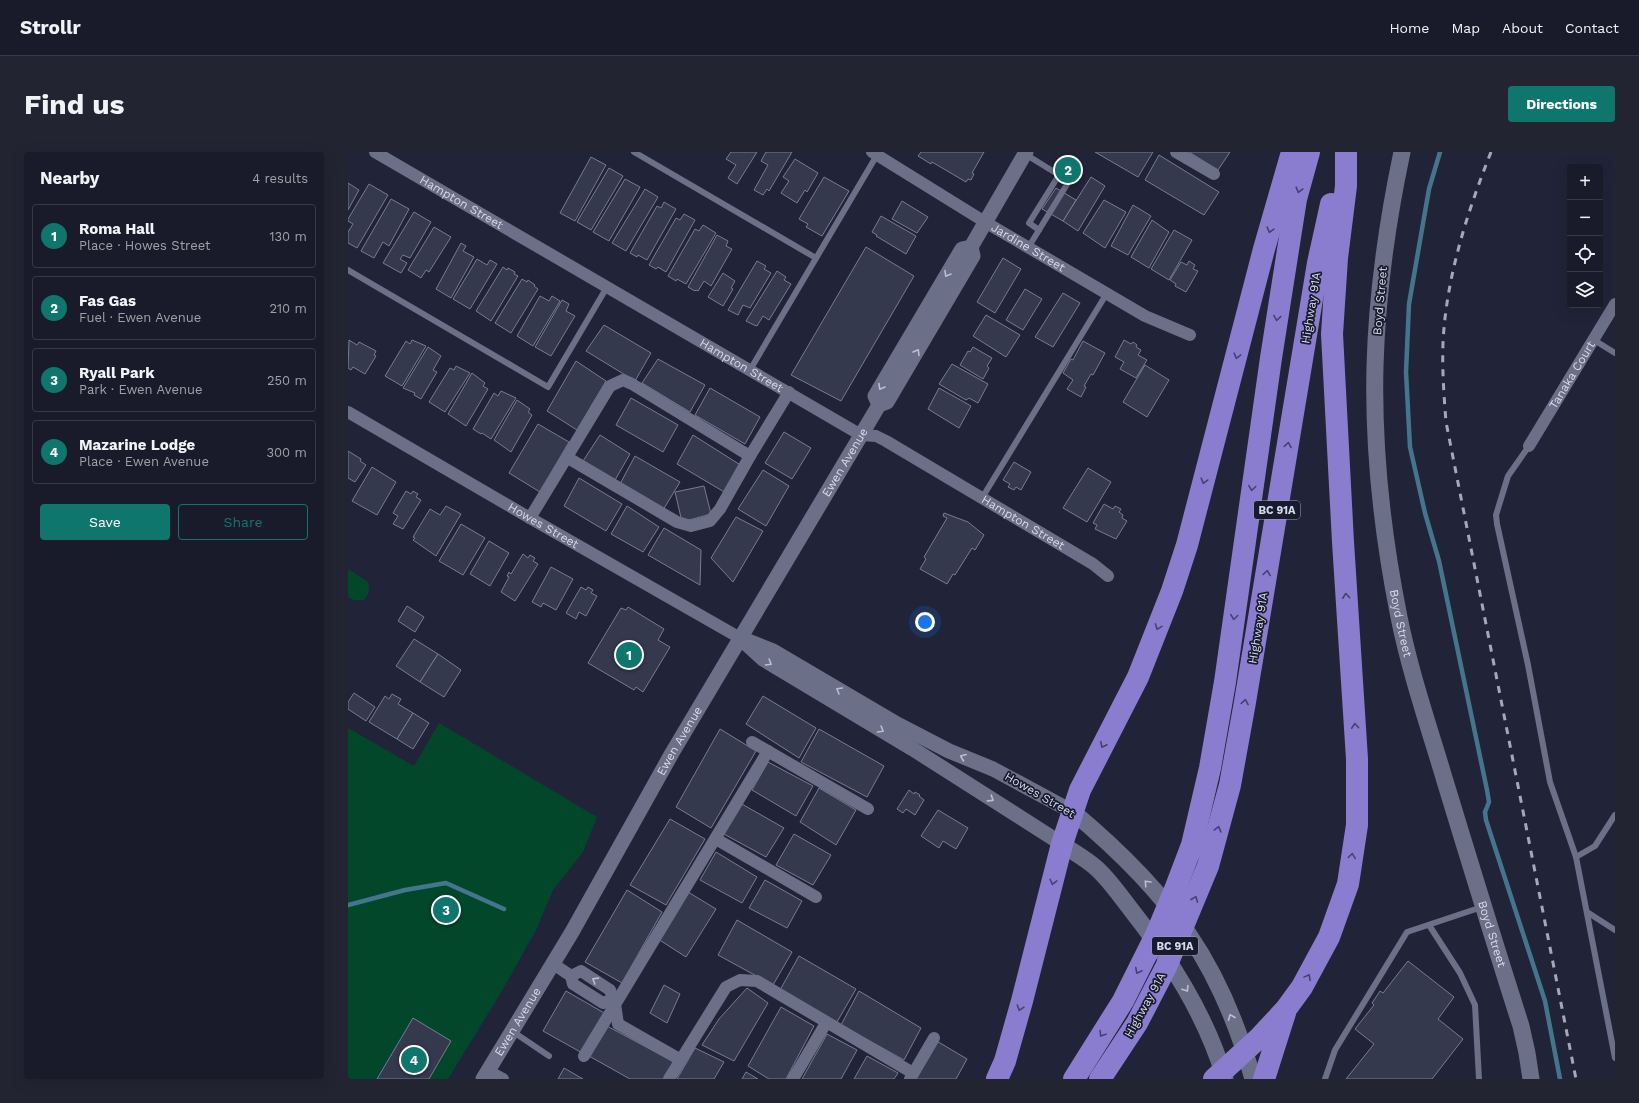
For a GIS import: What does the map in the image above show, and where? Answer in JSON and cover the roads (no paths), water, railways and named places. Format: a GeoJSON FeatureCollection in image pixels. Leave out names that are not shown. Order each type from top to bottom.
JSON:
{"type":"FeatureCollection","features":[{"type":"Feature","properties":{"kind":"highway"},"geometry":{"type":"LineString","coordinates":[[997,1079],[1005,1061],[1062,844],[1073,812],[1084,782],[1138,677],[1172,591],[1187,545],[1264,249],[1292,152]]}},
{"type":"Feature","properties":{"kind":"highway","name":"Highway 91A"},"geometry":{"type":"LineString","coordinates":[[1074,1079],[1123,1001],[1156,935],[1192,845],[1210,768],[1224,690],[1272,350],[1296,199],[1309,152]]}},
{"type":"Feature","properties":{"kind":"highway","name":"Highway 91A"},"geometry":{"type":"LineString","coordinates":[[1100,1079],[1137,1023],[1166,967],[1208,866],[1230,785],[1318,263],[1341,152]]}},
{"type":"Feature","properties":{"kind":"highway"},"geometry":{"type":"LineString","coordinates":[[1220,1077],[1286,1009],[1302,987],[1329,937],[1348,884],[1357,825],[1357,759],[1343,542],[1332,334],[1337,258],[1346,186],[1346,152]]}},
{"type":"Feature","properties":{"kind":"highway"},"geometry":{"type":"LineString","coordinates":[[1264,1079],[1286,1009]]}},
{"type":"Feature","properties":{"kind":"main road","name":"Boyd Street"},"geometry":{"type":"LineString","coordinates":[[1402,152],[1387,230],[1379,299],[1375,373],[1375,416],[1380,485],[1386,535],[1399,617],[1415,682],[1521,1026],[1531,1079]]}},
{"type":"Feature","properties":{"kind":"main road","name":"Howes Street"},"geometry":{"type":"LineString","coordinates":[[1073,812],[1109,842],[1154,890],[1189,935],[1218,983],[1245,1051],[1253,1079]]}},
{"type":"Feature","properties":{"kind":"main road","name":"Howes Street"},"geometry":{"type":"LineString","coordinates":[[1062,844],[1095,867],[1141,922],[1165,955],[1191,996],[1216,1050],[1220,1077]]}},
{"type":"Feature","properties":{"kind":"street","name":"Hampton Street"},"geometry":{"type":"LineString","coordinates":[[375,152],[861,435],[876,436],[1093,564],[1108,576]]}},
{"type":"Feature","properties":{"kind":"street"},"geometry":{"type":"LineString","coordinates":[[1176,152],[1214,174]]}},
{"type":"Feature","properties":{"kind":"street","name":"Ewen Avenue"},"geometry":{"type":"LineString","coordinates":[[486,1075],[572,932],[668,760],[879,405],[875,396],[962,249],[971,247],[1026,153]]}},
{"type":"Feature","properties":{"kind":"street","name":"Jardine Street"},"geometry":{"type":"LineString","coordinates":[[874,154],[1028,248],[1145,316],[1190,335]]}},
{"type":"Feature","properties":{"kind":"street","name":"Tanaka Court"},"geometry":{"type":"LineString","coordinates":[[1529,446],[1615,304]]}},
{"type":"Feature","properties":{"kind":"street"},"geometry":{"type":"LineString","coordinates":[[530,518],[568,458],[610,386],[623,380],[750,456]]}},
{"type":"Feature","properties":{"kind":"street"},"geometry":{"type":"LineString","coordinates":[[568,458],[677,522],[691,526],[710,521],[720,509],[789,392]]}},
{"type":"Feature","properties":{"kind":"street","name":"Howes Street"},"geometry":{"type":"LineString","coordinates":[[348,412],[740,638],[773,652],[897,724],[942,748],[993,769],[1073,812]]}},
{"type":"Feature","properties":{"kind":"street","name":"Howes Street"},"geometry":{"type":"LineString","coordinates":[[740,638],[763,659],[913,749],[1062,844]]}},
{"type":"Feature","properties":{"kind":"street"},"geometry":{"type":"LineString","coordinates":[[752,742],[868,809]]}},
{"type":"Feature","properties":{"kind":"street"},"geometry":{"type":"LineString","coordinates":[[584,1056],[614,1001],[716,839],[768,751]]}},
{"type":"Feature","properties":{"kind":"street"},"geometry":{"type":"LineString","coordinates":[[716,839],[816,898]]}},
{"type":"Feature","properties":{"kind":"street"},"geometry":{"type":"LineString","coordinates":[[552,963],[571,976],[573,984],[604,1003],[614,1001]]}},
{"type":"Feature","properties":{"kind":"street"},"geometry":{"type":"LineString","coordinates":[[669,1079],[726,987],[740,980],[757,981],[911,1076],[934,1038]]}},
{"type":"Feature","properties":{"kind":"street"},"geometry":{"type":"LineString","coordinates":[[614,1001],[618,1024],[681,1060]]}},
{"type":"Feature","properties":{"kind":"street"},"geometry":{"type":"LineString","coordinates":[[793,1079],[826,1023]]}},
{"type":"Feature","properties":{"kind":"street"},"geometry":{"type":"LineString","coordinates":[[486,1075],[503,1079]]}},
{"type":"Feature","properties":{"kind":"lane"},"geometry":{"type":"LineString","coordinates":[[634,152],[816,258]]}},
{"type":"Feature","properties":{"kind":"lane"},"geometry":{"type":"LineString","coordinates":[[1026,153],[1069,181],[1028,248]]}},
{"type":"Feature","properties":{"kind":"lane"},"geometry":{"type":"LineString","coordinates":[[750,370],[816,258],[874,154]]}},
{"type":"Feature","properties":{"kind":"lane"},"geometry":{"type":"LineString","coordinates":[[1039,230],[1029,223],[1059,175]]}},
{"type":"Feature","properties":{"kind":"lane"},"geometry":{"type":"LineString","coordinates":[[348,270],[548,387],[607,287]]}},
{"type":"Feature","properties":{"kind":"lane"},"geometry":{"type":"LineString","coordinates":[[982,498],[1107,293]]}},
{"type":"Feature","properties":{"kind":"lane"},"geometry":{"type":"LineString","coordinates":[[1594,340],[1615,353]]}},
{"type":"Feature","properties":{"kind":"lane"},"geometry":{"type":"LineString","coordinates":[[1529,446],[1508,476],[1496,515],[1497,524],[1528,665],[1550,782],[1576,858],[1615,1058]]}},
{"type":"Feature","properties":{"kind":"lane"},"geometry":{"type":"LineString","coordinates":[[1576,858],[1595,846],[1615,815]]}},
{"type":"Feature","properties":{"kind":"lane"},"geometry":{"type":"LineString","coordinates":[[1325,1079],[1335,1050],[1407,932],[1483,906]]}},
{"type":"Feature","properties":{"kind":"lane"},"geometry":{"type":"LineString","coordinates":[[1587,912],[1615,930]]}},
{"type":"Feature","properties":{"kind":"lane"},"geometry":{"type":"LineString","coordinates":[[1429,924],[1460,973],[1475,1005],[1479,1079]]}},
{"type":"Feature","properties":{"kind":"lane"},"geometry":{"type":"LineString","coordinates":[[512,1031],[549,1056]]}},
{"type":"Feature","properties":{"kind":"waterway"},"geometry":{"type":"LineString","coordinates":[[1440,152],[1429,189],[1409,304],[1406,372],[1410,447],[1425,513],[1439,561],[1487,790],[1489,802],[1485,812],[1486,820],[1545,1001],[1560,1079]]}},
{"type":"Feature","properties":{"kind":"waterway"},"geometry":{"type":"LineString","coordinates":[[348,905],[405,890],[446,883],[504,909]]}},
{"type":"Feature","properties":{"kind":"railway"},"geometry":{"type":"LineString","coordinates":[[1491,152],[1466,222],[1448,294],[1443,343],[1443,383],[1446,422],[1576,1079]]}},
{"type":"Feature","properties":{"kind":"place","name":"Fas Gas"},"geometry":{"type":"Point","coordinates":[1068,170]}},
{"type":"Feature","properties":{"kind":"place","name":"Roma Hall"},"geometry":{"type":"Point","coordinates":[629,655]}},
{"type":"Feature","properties":{"kind":"place","name":"Ryall Park"},"geometry":{"type":"Point","coordinates":[446,910]}},
{"type":"Feature","properties":{"kind":"place","name":"Mazarine Lodge"},"geometry":{"type":"Point","coordinates":[414,1060]}}]}
